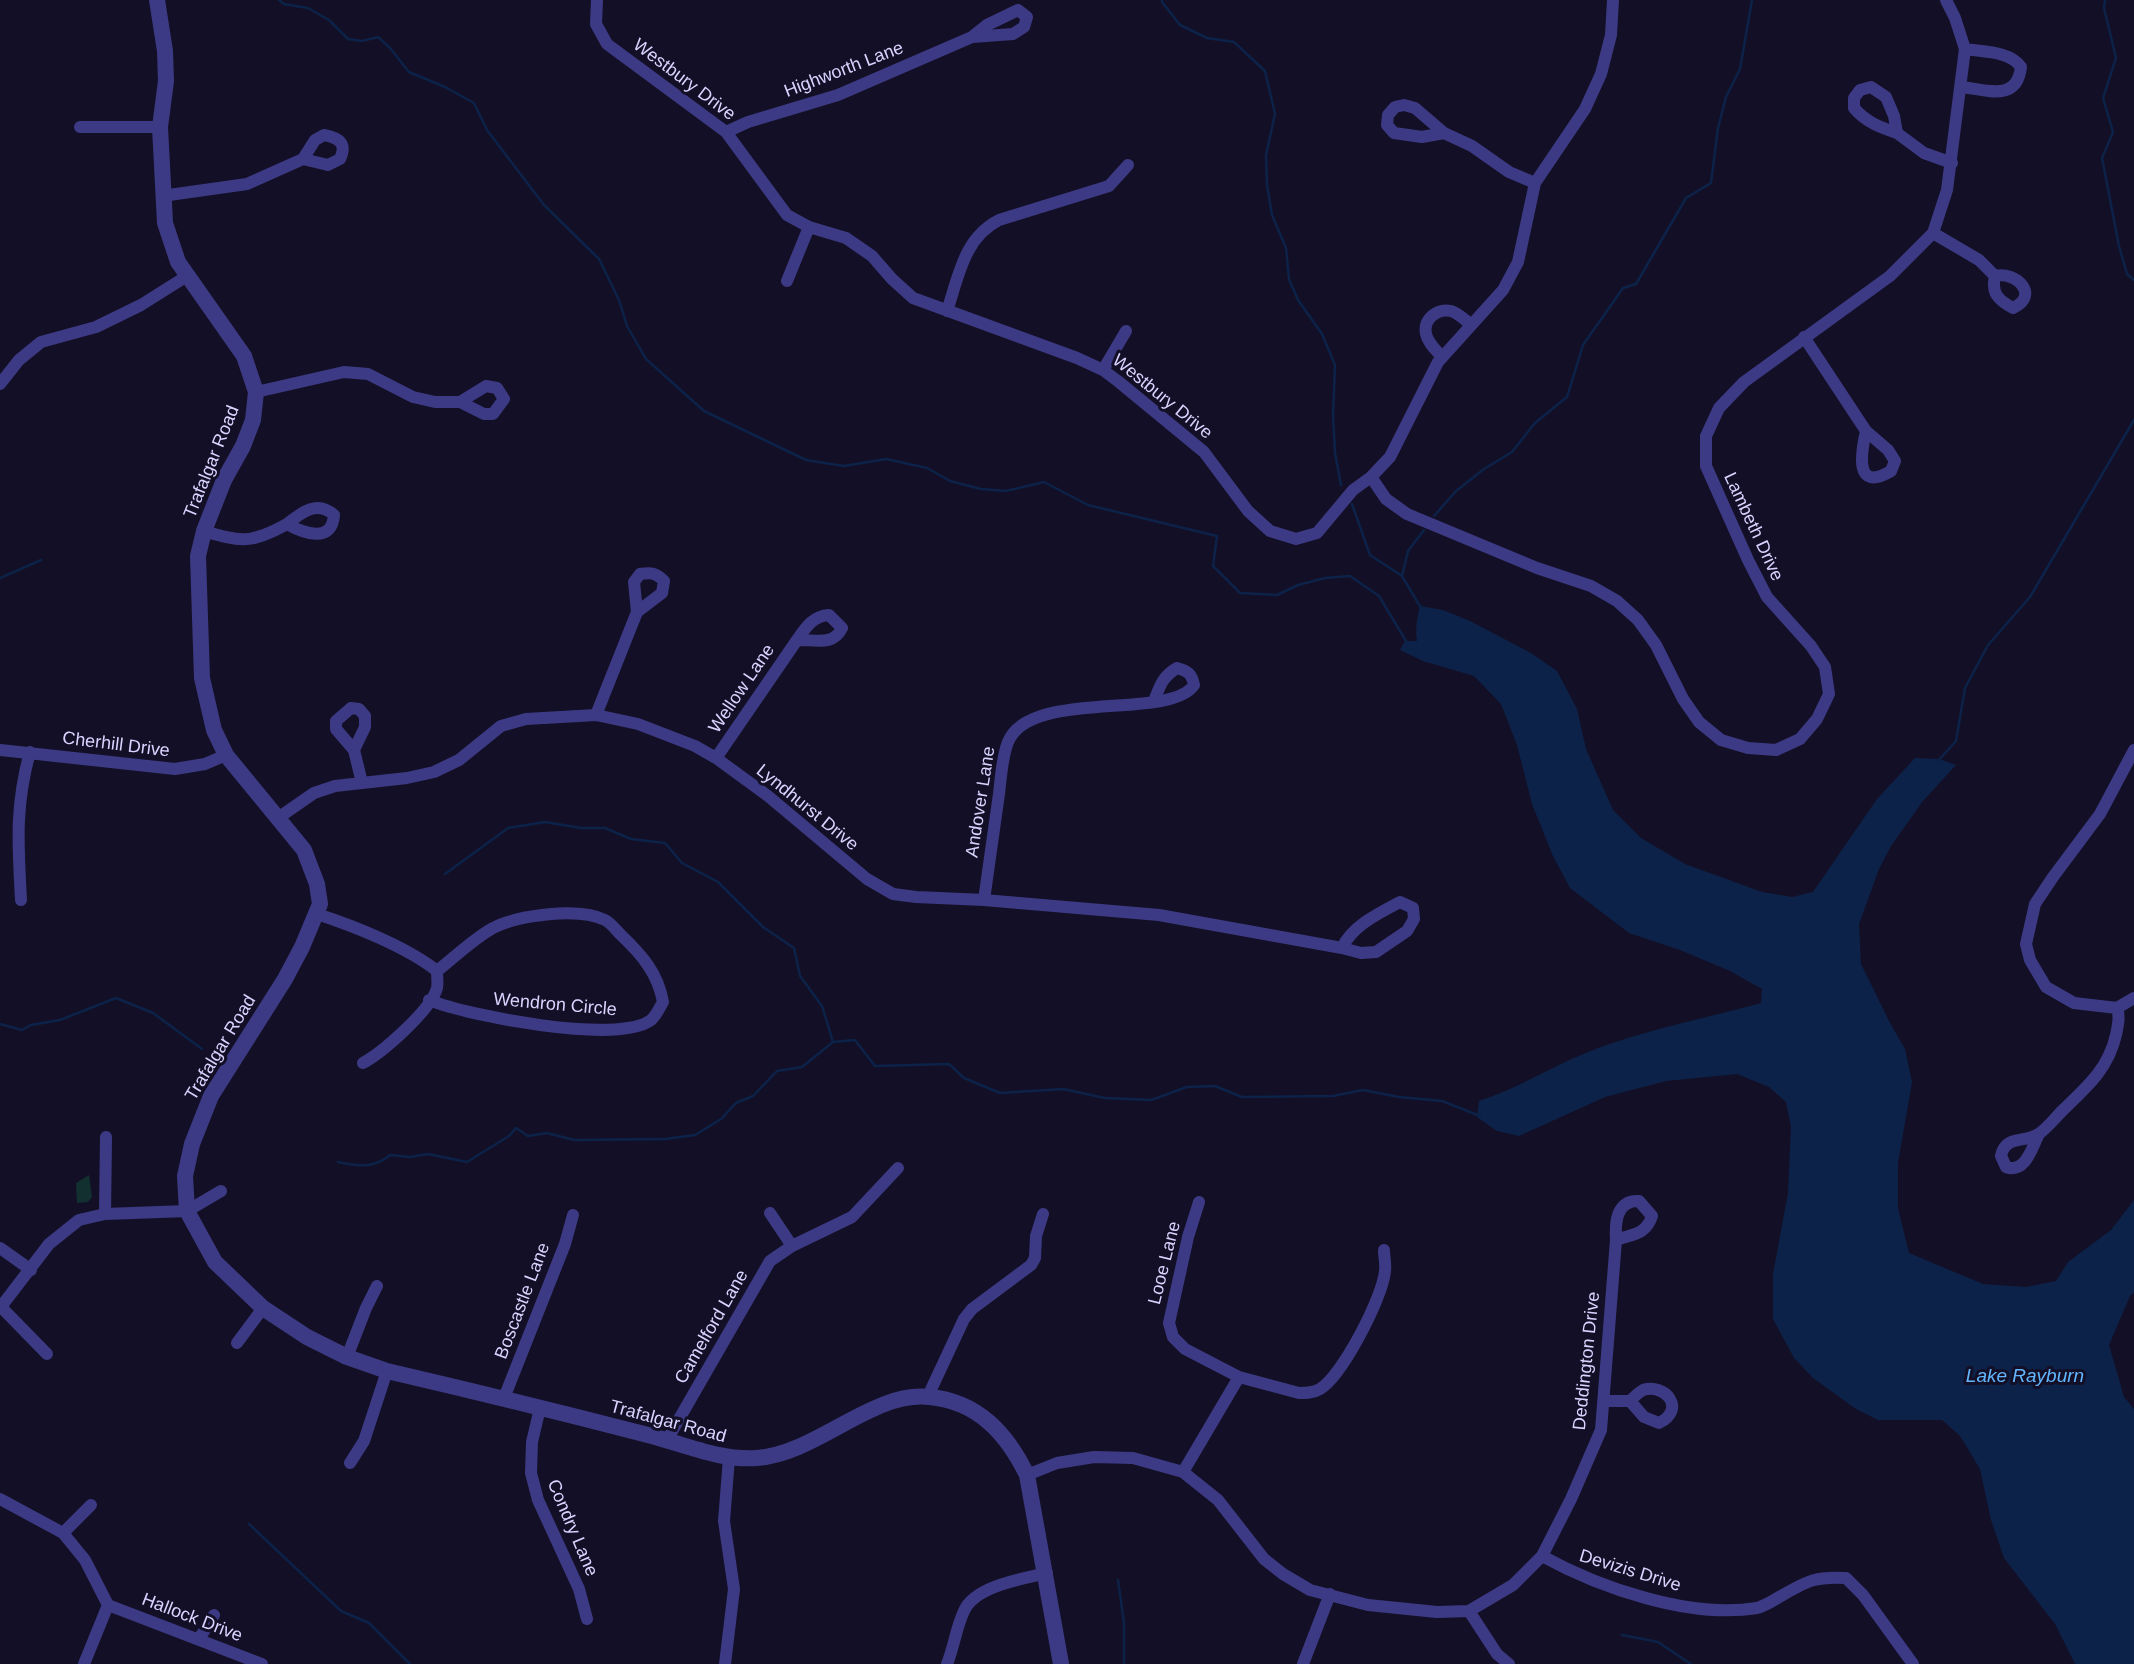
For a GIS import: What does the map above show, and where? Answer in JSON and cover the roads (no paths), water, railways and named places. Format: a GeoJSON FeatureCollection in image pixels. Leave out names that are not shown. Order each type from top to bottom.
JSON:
{"type":"FeatureCollection","features":[{"type":"Feature","properties":{"kind":"street","name":"Trafalgar Road"},"geometry":{"type":"LineString","coordinates":[[157,0],[166,81],[160,127],[165,223],[172,248],[187,276],[244,356],[256,392],[253,420],[243,446],[223,480],[204,531],[198,556],[202,678],[214,730],[226,755],[304,850],[317,884],[320,904],[285,979],[211,1096],[192,1144],[185,1176],[187,1211],[215,1262],[263,1307],[307,1337],[347,1357],[387,1371],[504,1398],[729,1458],[782,1454],[879,1406],[906,1399],[928,1396],[958,1403],[976,1411],[996,1427],[1015,1449],[1027,1475],[1047,1573],[1061,1664]]}},
{"type":"Feature","properties":{"kind":"street","name":"Westbury Drive"},"geometry":{"type":"LineString","coordinates":[[597,0],[596,24],[607,44],[726,132],[787,215],[809,227],[846,238],[872,256],[892,279],[914,298],[1077,358],[1102,370],[1204,453],[1248,510],[1269,531],[1296,539],[1317,533],[1353,490],[1371,477],[1390,457],[1442,357],[1503,289],[1518,262],[1535,183],[1585,108],[1601,74],[1611,35],[1613,0]]}},
{"type":"Feature","properties":{"kind":"street","name":"Lambeth Drive"},"geometry":{"type":"LineString","coordinates":[[1371,477],[1386,499],[1407,514],[1537,568],[1591,586],[1617,601],[1638,620],[1656,645],[1683,699],[1699,722],[1721,740],[1748,748],[1776,750],[1800,738],[1817,719],[1829,694],[1825,667],[1811,646],[1767,597],[1706,466],[1706,436],[1719,408],[1744,382],[1890,276],[1933,233],[1952,163],[1965,49],[1946,0]]}},
{"type":"Feature","properties":{"kind":"street","name":"Highworth Lane"},"geometry":{"type":"LineString","coordinates":[[726,132],[748,122],[838,95],[972,37]]}},
{"type":"Feature","properties":{"kind":"street"},"geometry":{"type":"LineString","coordinates":[[1962,87],[2002,92],[2010,90],[2017,84],[2021,68],[2017,61],[2009,56],[1965,49]]}},
{"type":"Feature","properties":{"kind":"street"},"geometry":{"type":"LineString","coordinates":[[80,127],[160,127]]}},
{"type":"Feature","properties":{"kind":"street"},"geometry":{"type":"LineString","coordinates":[[1444,132],[1472,146],[1510,172],[1535,183]]}},
{"type":"Feature","properties":{"kind":"street"},"geometry":{"type":"LineString","coordinates":[[1897,132],[1924,153],[1952,163]]}},
{"type":"Feature","properties":{"kind":"street"},"geometry":{"type":"LineString","coordinates":[[163,196],[247,184],[303,159]]}},
{"type":"Feature","properties":{"kind":"street"},"geometry":{"type":"LineString","coordinates":[[947,311],[967,252],[985,227],[999,220],[1109,186],[1128,165]]}},
{"type":"Feature","properties":{"kind":"street"},"geometry":{"type":"LineString","coordinates":[[787,281],[809,227]]}},
{"type":"Feature","properties":{"kind":"street"},"geometry":{"type":"LineString","coordinates":[[1933,233],[1979,260],[1995,276]]}},
{"type":"Feature","properties":{"kind":"street"},"geometry":{"type":"LineString","coordinates":[[0,384],[19,360],[40,342],[96,327],[141,305],[187,276]]}},
{"type":"Feature","properties":{"kind":"street"},"geometry":{"type":"LineString","coordinates":[[1442,357],[1425,332],[1426,323],[1431,317],[1436,312],[1451,311],[1470,324]]}},
{"type":"Feature","properties":{"kind":"street"},"geometry":{"type":"LineString","coordinates":[[1102,370],[1126,331]]}},
{"type":"Feature","properties":{"kind":"street"},"geometry":{"type":"LineString","coordinates":[[1804,337],[1866,431]]}},
{"type":"Feature","properties":{"kind":"street"},"geometry":{"type":"LineString","coordinates":[[256,392],[344,372],[368,374],[414,397],[435,402],[460,402]]}},
{"type":"Feature","properties":{"kind":"street"},"geometry":{"type":"LineString","coordinates":[[204,531],[244,540],[263,538],[287,524]]}},
{"type":"Feature","properties":{"kind":"street"},"geometry":{"type":"LineString","coordinates":[[596,715],[636,611]]}},
{"type":"Feature","properties":{"kind":"street","name":"Wellow Lane"},"geometry":{"type":"LineString","coordinates":[[716,758],[797,640]]}},
{"type":"Feature","properties":{"kind":"street","name":"Andover Lane"},"geometry":{"type":"LineString","coordinates":[[984,900],[1003,765],[1009,740],[1024,722],[1049,713],[1154,701]]}},
{"type":"Feature","properties":{"kind":"street","name":"Lyndhurst Drive"},"geometry":{"type":"LineString","coordinates":[[278,818],[314,793],[335,786],[407,778],[434,772],[459,760],[501,726],[526,719],[596,715],[638,724],[716,758],[768,796],[867,879],[893,894],[1159,915],[1361,953],[1376,952],[1408,931],[1414,919],[1413,908],[1400,902],[1385,910],[1348,936],[1342,948]]}},
{"type":"Feature","properties":{"kind":"street","name":"Cherhill Drive"},"geometry":{"type":"LineString","coordinates":[[0,750],[175,769],[190,768],[226,755]]}},
{"type":"Feature","properties":{"kind":"street"},"geometry":{"type":"LineString","coordinates":[[355,750],[362,783]]}},
{"type":"Feature","properties":{"kind":"street"},"geometry":{"type":"LineString","coordinates":[[2134,750],[2100,814],[2035,904],[2026,944],[2030,960],[2046,987],[2074,1003],[2117,1008],[2134,998]]}},
{"type":"Feature","properties":{"kind":"street"},"geometry":{"type":"LineString","coordinates":[[21,900],[17,828],[22,782],[30,752]]}},
{"type":"Feature","properties":{"kind":"street"},"geometry":{"type":"LineString","coordinates":[[317,914],[422,960],[437,971],[437,988],[405,1030],[380,1053],[363,1063]]}},
{"type":"Feature","properties":{"kind":"street","name":"Wendron Circle"},"geometry":{"type":"LineString","coordinates":[[429,1000],[457,1010],[509,1022],[597,1029],[630,1028],[652,1019],[663,1002],[660,985],[650,968],[628,942],[606,920],[580,914],[551,914],[521,919],[493,928],[437,971]]}},
{"type":"Feature","properties":{"kind":"street"},"geometry":{"type":"LineString","coordinates":[[2039,1134],[2093,1081],[2108,1060],[2119,1023],[2117,1008]]}},
{"type":"Feature","properties":{"kind":"street"},"geometry":{"type":"LineString","coordinates":[[105,1214],[106,1137]]}},
{"type":"Feature","properties":{"kind":"street","name":"Camelford Lane"},"geometry":{"type":"LineString","coordinates":[[667,1440],[770,1261],[852,1217],[898,1168]]}},
{"type":"Feature","properties":{"kind":"street"},"geometry":{"type":"LineString","coordinates":[[47,1354],[0,1308],[50,1244],[67,1228],[79,1220],[105,1214],[187,1211],[221,1191]]}},
{"type":"Feature","properties":{"kind":"street","name":"Looe Lane"},"geometry":{"type":"LineString","coordinates":[[1199,1202],[1185,1250],[1169,1323],[1170,1331],[1178,1344],[1239,1377],[1299,1393],[1309,1393],[1328,1382],[1352,1349],[1369,1316],[1385,1272],[1384,1250]]}},
{"type":"Feature","properties":{"kind":"street"},"geometry":{"type":"LineString","coordinates":[[770,1213],[792,1247]]}},
{"type":"Feature","properties":{"kind":"street"},"geometry":{"type":"LineString","coordinates":[[928,1396],[964,1319],[972,1309],[1031,1265],[1035,1258],[1036,1236],[1043,1214]]}},
{"type":"Feature","properties":{"kind":"street","name":"Boscastle Lane"},"geometry":{"type":"LineString","coordinates":[[504,1398],[565,1244],[573,1215]]}},
{"type":"Feature","properties":{"kind":"street","name":"Deddington Drive"},"geometry":{"type":"LineString","coordinates":[[1469,1611],[1513,1584],[1542,1556],[1601,1430],[1616,1240]]}},
{"type":"Feature","properties":{"kind":"street"},"geometry":{"type":"LineString","coordinates":[[0,1248],[31,1270]]}},
{"type":"Feature","properties":{"kind":"street"},"geometry":{"type":"LineString","coordinates":[[347,1357],[377,1286]]}},
{"type":"Feature","properties":{"kind":"street"},"geometry":{"type":"LineString","coordinates":[[237,1343],[263,1307]]}},
{"type":"Feature","properties":{"kind":"street"},"geometry":{"type":"LineString","coordinates":[[350,1463],[364,1441],[387,1371]]}},
{"type":"Feature","properties":{"kind":"street"},"geometry":{"type":"LineString","coordinates":[[1183,1472],[1239,1377]]}},
{"type":"Feature","properties":{"kind":"street"},"geometry":{"type":"LineString","coordinates":[[1605,1401],[1630,1401]]}},
{"type":"Feature","properties":{"kind":"street","name":"Condry Lane"},"geometry":{"type":"LineString","coordinates":[[540,1408],[533,1442],[531,1473],[538,1500],[579,1589],[587,1619]]}},
{"type":"Feature","properties":{"kind":"street"},"geometry":{"type":"LineString","coordinates":[[1027,1475],[1057,1463],[1094,1457],[1133,1458],[1183,1472],[1218,1500],[1264,1559],[1310,1590],[1368,1605],[1437,1612],[1469,1611],[1497,1654],[1509,1664]]}},
{"type":"Feature","properties":{"kind":"street"},"geometry":{"type":"LineString","coordinates":[[725,1664],[734,1589],[724,1521],[729,1458]]}},
{"type":"Feature","properties":{"kind":"street"},"geometry":{"type":"LineString","coordinates":[[0,1499],[63,1533],[85,1560],[108,1605],[84,1664]]}},
{"type":"Feature","properties":{"kind":"street"},"geometry":{"type":"LineString","coordinates":[[63,1533],[91,1505]]}},
{"type":"Feature","properties":{"kind":"street","name":"Devizis Drive"},"geometry":{"type":"LineString","coordinates":[[1542,1556],[1575,1575],[1664,1604],[1723,1609],[1760,1608],[1821,1576],[1846,1578],[1863,1595],[1913,1664]]}},
{"type":"Feature","properties":{"kind":"street"},"geometry":{"type":"LineString","coordinates":[[947,1664],[964,1608],[977,1594],[1047,1573]]}},
{"type":"Feature","properties":{"kind":"street"},"geometry":{"type":"LineString","coordinates":[[1303,1664],[1330,1594]]}},
{"type":"Feature","properties":{"kind":"street","name":"Hallock Drive"},"geometry":{"type":"LineString","coordinates":[[108,1605],[261,1664]]}},
{"type":"Feature","properties":{"kind":"street"},"geometry":{"type":"LineString","coordinates":[[199,1639],[214,1615]]}},
{"type":"Feature","properties":{"kind":"water","name":"Lake Rayburn"},"geometry":{"type":"Polygon","coordinates":[[[1420,606],[1443,610],[1470,621],[1531,653],[1557,671],[1577,709],[1586,749],[1613,810],[1641,838],[1685,864],[1762,892],[1792,897],[1813,892],[1877,799],[1915,758],[1939,759],[1956,765],[1923,801],[1891,846],[1879,869],[1859,924],[1861,964],[1905,1049],[1912,1082],[1898,1163],[1898,1208],[1909,1253],[1983,1284],[2026,1287],[2056,1281],[2068,1262],[2111,1230],[2134,1200],[2134,1292],[2109,1345],[2124,1397],[2134,1409],[2134,1664],[2075,1664],[2055,1624],[2004,1558],[1991,1520],[1980,1469],[1960,1436],[1942,1420],[1878,1420],[1856,1409],[1813,1378],[1794,1358],[1773,1319],[1773,1274],[1788,1193],[1791,1127],[1786,1102],[1769,1087],[1737,1074],[1666,1081],[1605,1097],[1519,1136],[1497,1131],[1477,1117],[1479,1101],[1607,1045],[1761,1003],[1762,989],[1730,971],[1629,933],[1570,888],[1553,856],[1532,804],[1517,745],[1501,704],[1474,676],[1423,661],[1400,650],[1405,641],[1417,641],[1420,606]]]}},
{"type":"Feature","properties":{"kind":"waterway"},"geometry":{"type":"LineString","coordinates":[[279,0],[284,4],[308,8],[329,20],[348,39],[362,41],[378,37],[409,72],[474,103],[487,130],[544,205],[599,259],[619,300],[627,326],[646,359],[704,411],[806,460],[844,466],[886,459],[927,468],[950,481],[981,489],[1006,491],[1044,482],[1088,505],[1217,536],[1213,566],[1240,593],[1277,595],[1298,585],[1325,578],[1350,576],[1379,596],[1406,641]]}},
{"type":"Feature","properties":{"kind":"waterway"},"geometry":{"type":"LineString","coordinates":[[1162,0],[1180,25],[1207,38],[1234,42],[1265,71],[1275,114],[1266,155],[1272,215],[1286,248],[1289,279],[1298,300],[1322,334],[1335,365],[1333,415],[1335,453],[1341,485]]}},
{"type":"Feature","properties":{"kind":"waterway"},"geometry":{"type":"LineString","coordinates":[[1434,516],[1456,491],[1512,452],[1535,423],[1567,397],[1583,345],[1623,288],[1636,284],[1686,198],[1711,183],[1718,128],[1726,97],[1740,69],[1752,0]]}},
{"type":"Feature","properties":{"kind":"waterway"},"geometry":{"type":"LineString","coordinates":[[2105,0],[2104,8],[2116,58],[2103,98],[2113,132],[2102,158],[2119,246],[2127,274],[2134,280]]}},
{"type":"Feature","properties":{"kind":"waterway"},"geometry":{"type":"LineString","coordinates":[[1938,761],[1956,741],[1965,688],[1988,645],[2030,597],[2134,420]]}},
{"type":"Feature","properties":{"kind":"waterway"},"geometry":{"type":"LineString","coordinates":[[1352,504],[1370,555],[1402,576],[1421,608]]}},
{"type":"Feature","properties":{"kind":"waterway"},"geometry":{"type":"LineString","coordinates":[[1402,576],[1408,551],[1424,530]]}},
{"type":"Feature","properties":{"kind":"waterway"},"geometry":{"type":"LineString","coordinates":[[0,578],[41,560]]}},
{"type":"Feature","properties":{"kind":"waterway"},"geometry":{"type":"LineString","coordinates":[[445,874],[508,828],[545,822],[581,828],[605,828],[631,839],[665,843],[682,863],[718,882],[763,927],[794,948],[800,976],[822,1006],[833,1042]]}},
{"type":"Feature","properties":{"kind":"waterway"},"geometry":{"type":"LineString","coordinates":[[0,1024],[22,1030],[31,1025],[60,1020],[116,998],[153,1013],[202,1049]]}},
{"type":"Feature","properties":{"kind":"waterway"},"geometry":{"type":"LineString","coordinates":[[338,1162],[365,1165],[378,1163],[390,1155],[410,1157],[428,1154],[467,1162],[509,1136],[516,1128],[528,1136],[547,1133],[574,1140],[665,1139],[695,1135],[721,1119],[736,1103],[753,1096],[777,1071],[802,1067],[833,1042],[855,1040],[875,1066],[949,1064],[964,1078],[1000,1093],[1063,1089],[1105,1098],[1151,1100],[1187,1087],[1215,1086],[1242,1097],[1333,1096],[1363,1090],[1442,1101],[1480,1116]]}},
{"type":"Feature","properties":{"kind":"waterway"},"geometry":{"type":"LineString","coordinates":[[249,1524],[341,1611],[369,1623],[410,1664]]}},
{"type":"Feature","properties":{"kind":"waterway"},"geometry":{"type":"LineString","coordinates":[[1118,1580],[1124,1623],[1124,1664]]}},
{"type":"Feature","properties":{"kind":"waterway"},"geometry":{"type":"LineString","coordinates":[[1622,1635],[1658,1642],[1691,1664]]}}]}
